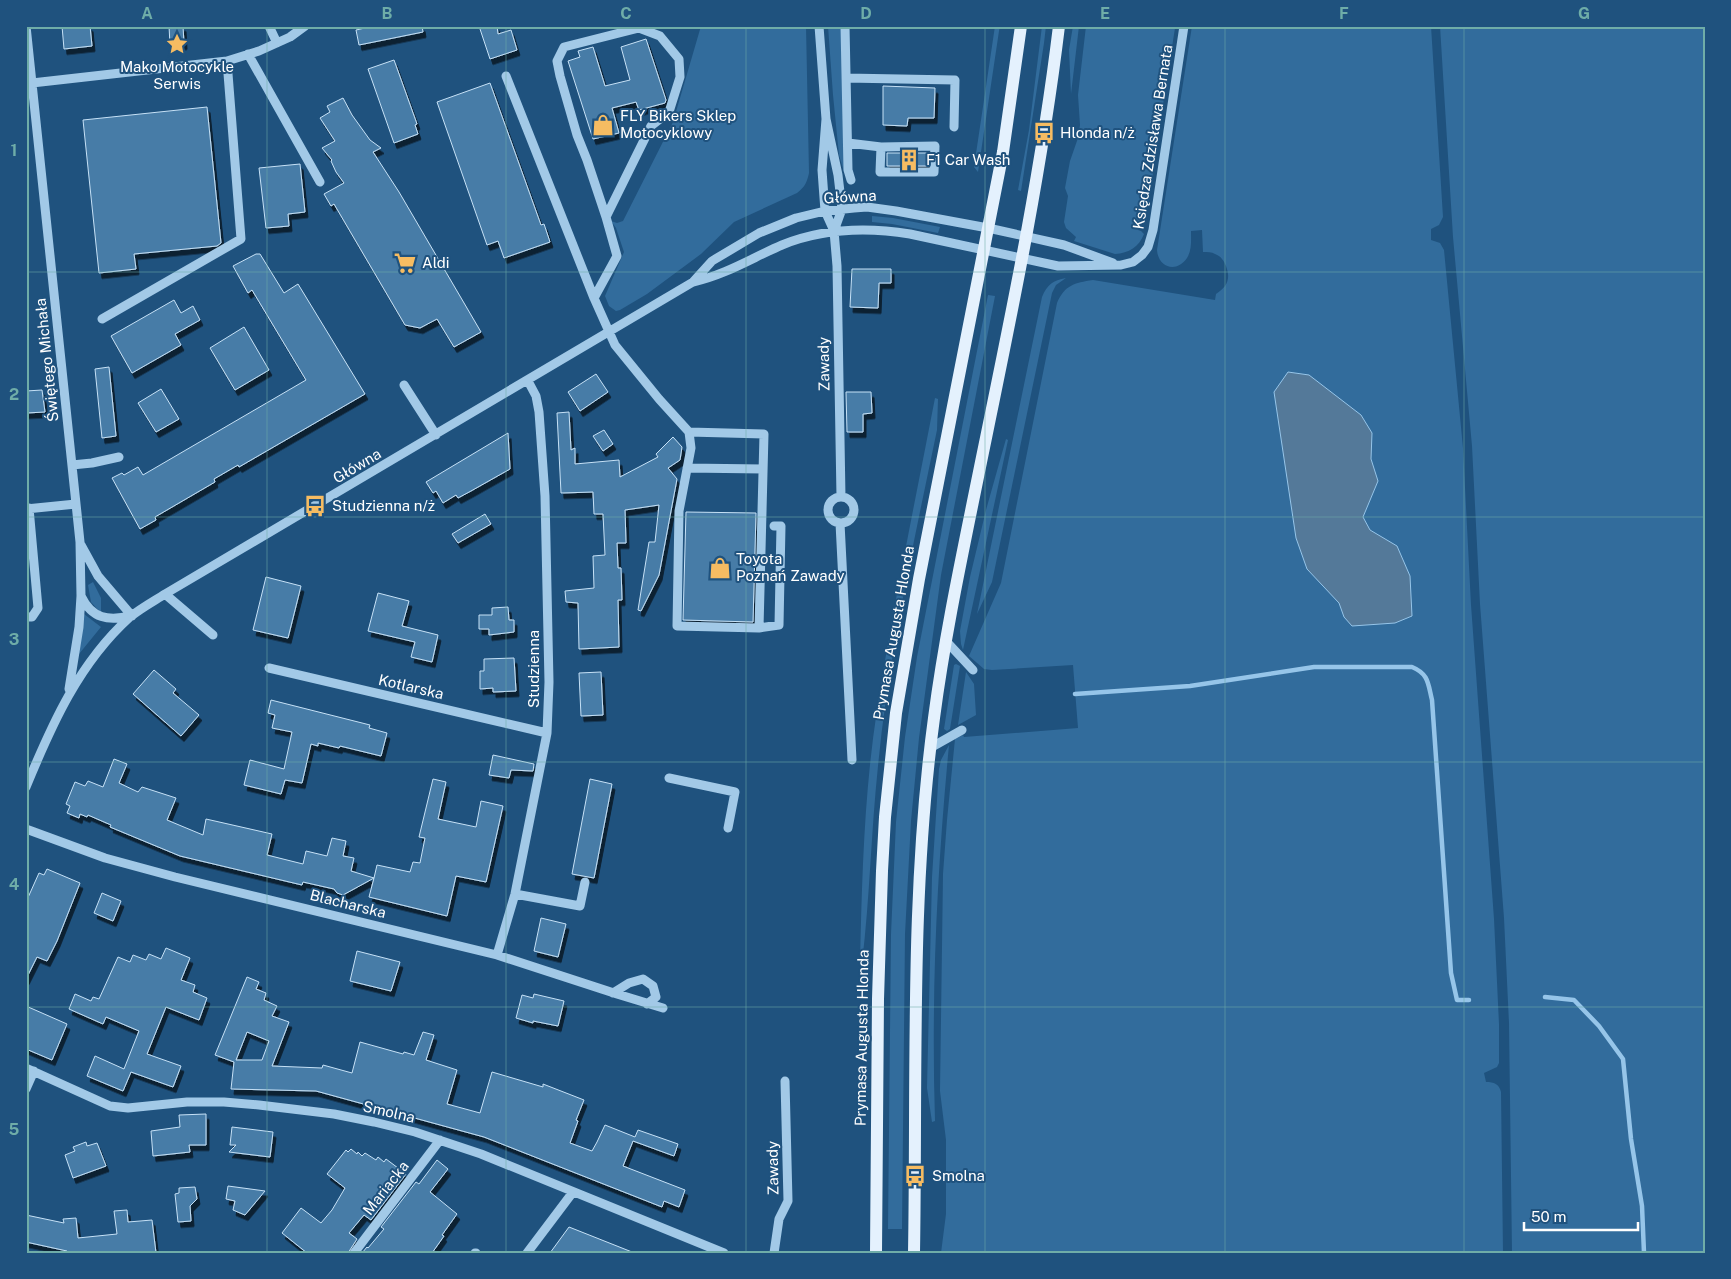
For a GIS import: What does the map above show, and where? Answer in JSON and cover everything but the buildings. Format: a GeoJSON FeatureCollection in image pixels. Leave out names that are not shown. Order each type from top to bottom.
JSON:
{"type":"FeatureCollection","features":[{"type":"Feature","properties":{"kind":"main road","name":"Prymasa Augusta Hlonda"},"geometry":{"type":"LineString","coordinates":[[876,1253],[878,990],[885,817],[893,740],[919,579],[985,250],[1010,112],[1021,26]]}},
{"type":"Feature","properties":{"kind":"main road"},"geometry":{"type":"LineString","coordinates":[[914,1253],[918,913],[921,850],[930,748],[946,641],[1026,237],[1050,94],[1059,26]]}},
{"type":"Feature","properties":{"kind":"street","name":"Świętego Michała"},"geometry":{"type":"LineString","coordinates":[[26,26],[32,83],[31,113],[80,542],[81,596],[79,627],[68,694]]}},
{"type":"Feature","properties":{"kind":"street"},"geometry":{"type":"LineString","coordinates":[[269,26],[277,43]]}},
{"type":"Feature","properties":{"kind":"street"},"geometry":{"type":"LineString","coordinates":[[32,83],[227,61],[277,43],[290,37],[305,26]]}},
{"type":"Feature","properties":{"kind":"street","name":"Zawady"},"geometry":{"type":"LineString","coordinates":[[819,26],[826,119],[838,174],[842,209],[834,230]]}},
{"type":"Feature","properties":{"kind":"street"},"geometry":{"type":"LineString","coordinates":[[845,26],[848,170],[851,180]]}},
{"type":"Feature","properties":{"kind":"street","name":"Księdza Zdzisława Bernata"},"geometry":{"type":"LineString","coordinates":[[1121,265],[1138,260],[1151,240],[1184,26]]}},
{"type":"Feature","properties":{"kind":"street"},"geometry":{"type":"LineString","coordinates":[[594,298],[617,256],[606,217],[577,134],[560,76],[558,61],[564,48],[639,28],[660,36],[669,45],[679,59],[680,78],[669,112],[650,126],[606,217]]}},
{"type":"Feature","properties":{"kind":"street"},"geometry":{"type":"LineString","coordinates":[[248,54],[320,182]]}},
{"type":"Feature","properties":{"kind":"street"},"geometry":{"type":"LineString","coordinates":[[102,319],[241,239],[227,61]]}},
{"type":"Feature","properties":{"kind":"street"},"geometry":{"type":"LineString","coordinates":[[506,76],[609,333],[623,356],[690,432],[691,448],[679,511],[676,626],[760,628],[779,625],[781,526],[774,526]]}},
{"type":"Feature","properties":{"kind":"street"},"geometry":{"type":"LineString","coordinates":[[846,78],[955,80],[954,127]]}},
{"type":"Feature","properties":{"kind":"street","name":"Zawady"},"geometry":{"type":"LineString","coordinates":[[826,119],[822,170],[825,211],[834,230],[837,278],[841,497]]}},
{"type":"Feature","properties":{"kind":"street"},"geometry":{"type":"LineString","coordinates":[[848,143],[881,147],[935,146],[934,172],[880,172],[881,147]]}},
{"type":"Feature","properties":{"kind":"street"},"geometry":{"type":"LineString","coordinates":[[838,174],[848,170]]}},
{"type":"Feature","properties":{"kind":"street","name":"Główna"},"geometry":{"type":"LineString","coordinates":[[693,282],[712,261],[758,233],[796,218],[825,211],[867,207],[988,228],[1064,245],[1121,265]]}},
{"type":"Feature","properties":{"kind":"street","name":"Główna"},"geometry":{"type":"LineString","coordinates":[[26,786],[68,694],[100,648],[132,616],[165,594],[693,282],[723,274],[794,241],[834,230],[887,230],[1058,266],[1121,265]]}},
{"type":"Feature","properties":{"kind":"street","name":"Studzienna"},"geometry":{"type":"LineString","coordinates":[[497,955],[515,894],[547,733],[549,682],[545,496],[539,412],[536,396],[528,381]]}},
{"type":"Feature","properties":{"kind":"street"},"geometry":{"type":"LineString","coordinates":[[404,385],[436,435]]}},
{"type":"Feature","properties":{"kind":"street"},"geometry":{"type":"LineString","coordinates":[[690,432],[764,434],[760,628]]}},
{"type":"Feature","properties":{"kind":"street"},"geometry":{"type":"LineString","coordinates":[[72,465],[92,464],[119,456]]}},
{"type":"Feature","properties":{"kind":"street"},"geometry":{"type":"LineString","coordinates":[[687,468],[763,469]]}},
{"type":"Feature","properties":{"kind":"street"},"geometry":{"type":"LineString","coordinates":[[841,497],[849,500],[854,510],[850,519],[840,522],[831,518],[828,508],[833,500],[841,497]]}},
{"type":"Feature","properties":{"kind":"street"},"geometry":{"type":"LineString","coordinates":[[26,617],[32,616],[38,608],[27,508],[76,504]]}},
{"type":"Feature","properties":{"kind":"street"},"geometry":{"type":"LineString","coordinates":[[840,522],[852,760]]}},
{"type":"Feature","properties":{"kind":"street","name":"Świętego Michała"},"geometry":{"type":"LineString","coordinates":[[80,542],[98,576],[132,616]]}},
{"type":"Feature","properties":{"kind":"street"},"geometry":{"type":"LineString","coordinates":[[165,594],[213,635]]}},
{"type":"Feature","properties":{"kind":"street"},"geometry":{"type":"LineString","coordinates":[[81,596],[89,610],[101,616],[118,619],[132,616]]}},
{"type":"Feature","properties":{"kind":"street"},"geometry":{"type":"LineString","coordinates":[[946,641],[973,670]]}},
{"type":"Feature","properties":{"kind":"street","name":"Kotlarska"},"geometry":{"type":"LineString","coordinates":[[269,668],[547,733]]}},
{"type":"Feature","properties":{"kind":"street"},"geometry":{"type":"LineString","coordinates":[[930,748],[962,730]]}},
{"type":"Feature","properties":{"kind":"street"},"geometry":{"type":"LineString","coordinates":[[669,778],[735,792],[728,828]]}},
{"type":"Feature","properties":{"kind":"street","name":"Blacharska"},"geometry":{"type":"LineString","coordinates":[[26,829],[105,858],[497,955],[663,1008]]}},
{"type":"Feature","properties":{"kind":"street"},"geometry":{"type":"LineString","coordinates":[[515,894],[580,906],[585,882]]}},
{"type":"Feature","properties":{"kind":"street"},"geometry":{"type":"LineString","coordinates":[[613,993],[643,979],[653,986],[656,996],[647,1004]]}},
{"type":"Feature","properties":{"kind":"street"},"geometry":{"type":"LineString","coordinates":[[26,1089],[30,1070]]}},
{"type":"Feature","properties":{"kind":"street","name":"Smolna"},"geometry":{"type":"LineString","coordinates":[[30,1070],[110,1106],[128,1108],[187,1102],[224,1102],[334,1114],[415,1132],[481,1154],[724,1253]]}},
{"type":"Feature","properties":{"kind":"street","name":"Zawady"},"geometry":{"type":"LineString","coordinates":[[774,1253],[779,1218],[788,1201],[785,1081]]}},
{"type":"Feature","properties":{"kind":"street","name":"Mariacka"},"geometry":{"type":"LineString","coordinates":[[354,1253],[440,1140]]}},
{"type":"Feature","properties":{"kind":"street"},"geometry":{"type":"LineString","coordinates":[[527,1253],[573,1192]]}},
{"type":"Feature","properties":{"kind":"shaded area"},"geometry":{"type":"Polygon","coordinates":[[[701,26],[806,26],[809,173],[804,186],[797,193],[734,222],[701,254],[647,294],[616,311],[609,306],[605,296],[624,252],[616,228],[611,221],[617,223],[623,221],[673,122],[701,26]]]}},
{"type":"Feature","properties":{"kind":"shaded area"},"geometry":{"type":"Polygon","coordinates":[[[828,26],[842,26],[844,172],[839,155],[828,26]]]}},
{"type":"Feature","properties":{"kind":"shaded area"},"geometry":{"type":"Polygon","coordinates":[[[995,26],[1000,26],[978,172],[974,167],[995,26]]]}},
{"type":"Feature","properties":{"kind":"shaded area"},"geometry":{"type":"Polygon","coordinates":[[[1042,26],[1046,26],[1044,43],[1021,191],[1018,190],[1029,130],[1042,26]]]}},
{"type":"Feature","properties":{"kind":"shaded area"},"geometry":{"type":"Polygon","coordinates":[[[1073,26],[1079,26],[1071,94],[1069,50],[1073,26]]]}},
{"type":"Feature","properties":{"kind":"shaded area"},"geometry":{"type":"Polygon","coordinates":[[[1086,26],[1174,26],[1175,28],[1162,111],[1160,113],[1155,112],[1154,119],[1159,120],[1160,129],[1156,142],[1151,142],[1150,148],[1156,152],[1146,221],[1138,224],[1138,230],[1144,234],[1136,246],[1129,251],[1115,254],[1074,241],[1076,237],[1066,228],[1064,222],[1068,196],[1065,188],[1080,125],[1078,95],[1086,26]]]}},
{"type":"Feature","properties":{"kind":"shaded area"},"geometry":{"type":"Polygon","coordinates":[[[1192,26],[1431,26],[1443,217],[1439,225],[1431,229],[1431,240],[1440,243],[1444,250],[1463,448],[1471,605],[1494,919],[1499,1024],[1499,1063],[1497,1067],[1484,1073],[1486,1082],[1496,1084],[1501,1092],[1503,1253],[941,1253],[946,1214],[946,1140],[940,1091],[943,874],[955,739],[963,735],[964,737],[1078,728],[1073,665],[992,670],[984,669],[969,656],[1001,583],[1057,303],[1063,292],[1080,282],[1093,280],[1215,300],[1216,294],[1227,282],[1228,275],[1222,259],[1212,253],[1203,252],[1202,230],[1191,231],[1189,255],[1178,266],[1173,267],[1164,264],[1158,256],[1157,250],[1192,26]]]}},
{"type":"Feature","properties":{"kind":"shaded area"},"geometry":{"type":"Polygon","coordinates":[[[1440,26],[1705,26],[1705,1253],[1512,1253],[1509,1023],[1504,918],[1480,604],[1472,446],[1453,237],[1440,26]]]}},
{"type":"Feature","properties":{"kind":"shaded area"},"geometry":{"type":"Polygon","coordinates":[[[872,216],[940,227],[938,233],[872,222],[872,216]]]}},
{"type":"Feature","properties":{"kind":"shaded area"},"geometry":{"type":"Polygon","coordinates":[[[1066,278],[1056,285],[1052,293],[992,582],[977,614],[1042,297],[1051,284],[1066,278]]]}},
{"type":"Feature","properties":{"kind":"shaded area"},"geometry":{"type":"Polygon","coordinates":[[[988,295],[995,296],[941,575],[919,738],[911,821],[905,934],[902,1229],[888,1229],[891,934],[896,822],[905,737],[917,657],[988,295]]]}},
{"type":"Feature","properties":{"kind":"shaded area"},"geometry":{"type":"Polygon","coordinates":[[[1288,372],[1309,375],[1361,415],[1372,433],[1371,459],[1378,481],[1363,517],[1370,530],[1397,546],[1410,576],[1412,616],[1395,623],[1352,626],[1344,617],[1339,603],[1307,569],[1296,538],[1274,392],[1288,372]]]}},
{"type":"Feature","properties":{"kind":"shaded area"},"geometry":{"type":"Polygon","coordinates":[[[935,398],[938,399],[937,430],[895,639],[883,724],[865,938],[862,963],[860,963],[864,836],[877,710],[904,554],[935,398]]]}},
{"type":"Feature","properties":{"kind":"shaded area"},"geometry":{"type":"Polygon","coordinates":[[[1006,439],[1008,440],[963,650],[960,631],[970,577],[1006,439]]]}},
{"type":"Feature","properties":{"kind":"shaded area"},"geometry":{"type":"Polygon","coordinates":[[[93,582],[101,598],[101,613],[91,602],[88,585],[93,582]]]}},
{"type":"Feature","properties":{"kind":"shaded area"},"geometry":{"type":"Polygon","coordinates":[[[84,614],[101,627],[79,654],[84,614]]]}},
{"type":"Feature","properties":{"kind":"shaded area"},"geometry":{"type":"Polygon","coordinates":[[[954,665],[960,666],[950,729],[947,731],[944,729],[954,665]]]}},
{"type":"Feature","properties":{"kind":"shaded area"},"geometry":{"type":"Polygon","coordinates":[[[966,672],[974,684],[976,715],[958,725],[966,672]]]}},
{"type":"Feature","properties":{"kind":"shaded area"},"geometry":{"type":"Polygon","coordinates":[[[949,745],[936,933],[935,1121],[932,1122],[927,1088],[932,877],[939,769],[941,760],[949,745]]]}},
{"type":"Feature","properties":{"kind":"waterway"},"geometry":{"type":"LineString","coordinates":[[1075,694],[1190,686],[1314,667],[1412,667],[1422,673],[1427,680],[1432,700],[1451,973],[1457,1000],[1469,1000]]}},
{"type":"Feature","properties":{"kind":"waterway"},"geometry":{"type":"LineString","coordinates":[[1545,997],[1574,1000],[1599,1026],[1623,1059],[1631,1139],[1642,1206],[1644,1253]]}},
{"type":"Feature","properties":{"kind":"place","name":"Mako Motocykle Serwis"},"geometry":{"type":"Point","coordinates":[177,44]}},
{"type":"Feature","properties":{"kind":"place","name":"FLY Bikers Sklep Motocyklowy"},"geometry":{"type":"Point","coordinates":[603,125]}},
{"type":"Feature","properties":{"kind":"place","name":"Hlonda n/ż"},"geometry":{"type":"Point","coordinates":[1044,133]}},
{"type":"Feature","properties":{"kind":"place","name":"F1 Car Wash"},"geometry":{"type":"Point","coordinates":[909,160]}},
{"type":"Feature","properties":{"kind":"place","name":"Aldi"},"geometry":{"type":"Point","coordinates":[405,263]}},
{"type":"Feature","properties":{"kind":"place","name":"Studzienna n/ż"},"geometry":{"type":"Point","coordinates":[315,506]}},
{"type":"Feature","properties":{"kind":"place","name":"Toyota Poznań Zawady"},"geometry":{"type":"Point","coordinates":[720,568]}},
{"type":"Feature","properties":{"kind":"place","name":"Smolna"},"geometry":{"type":"Point","coordinates":[915,1176]}}]}
